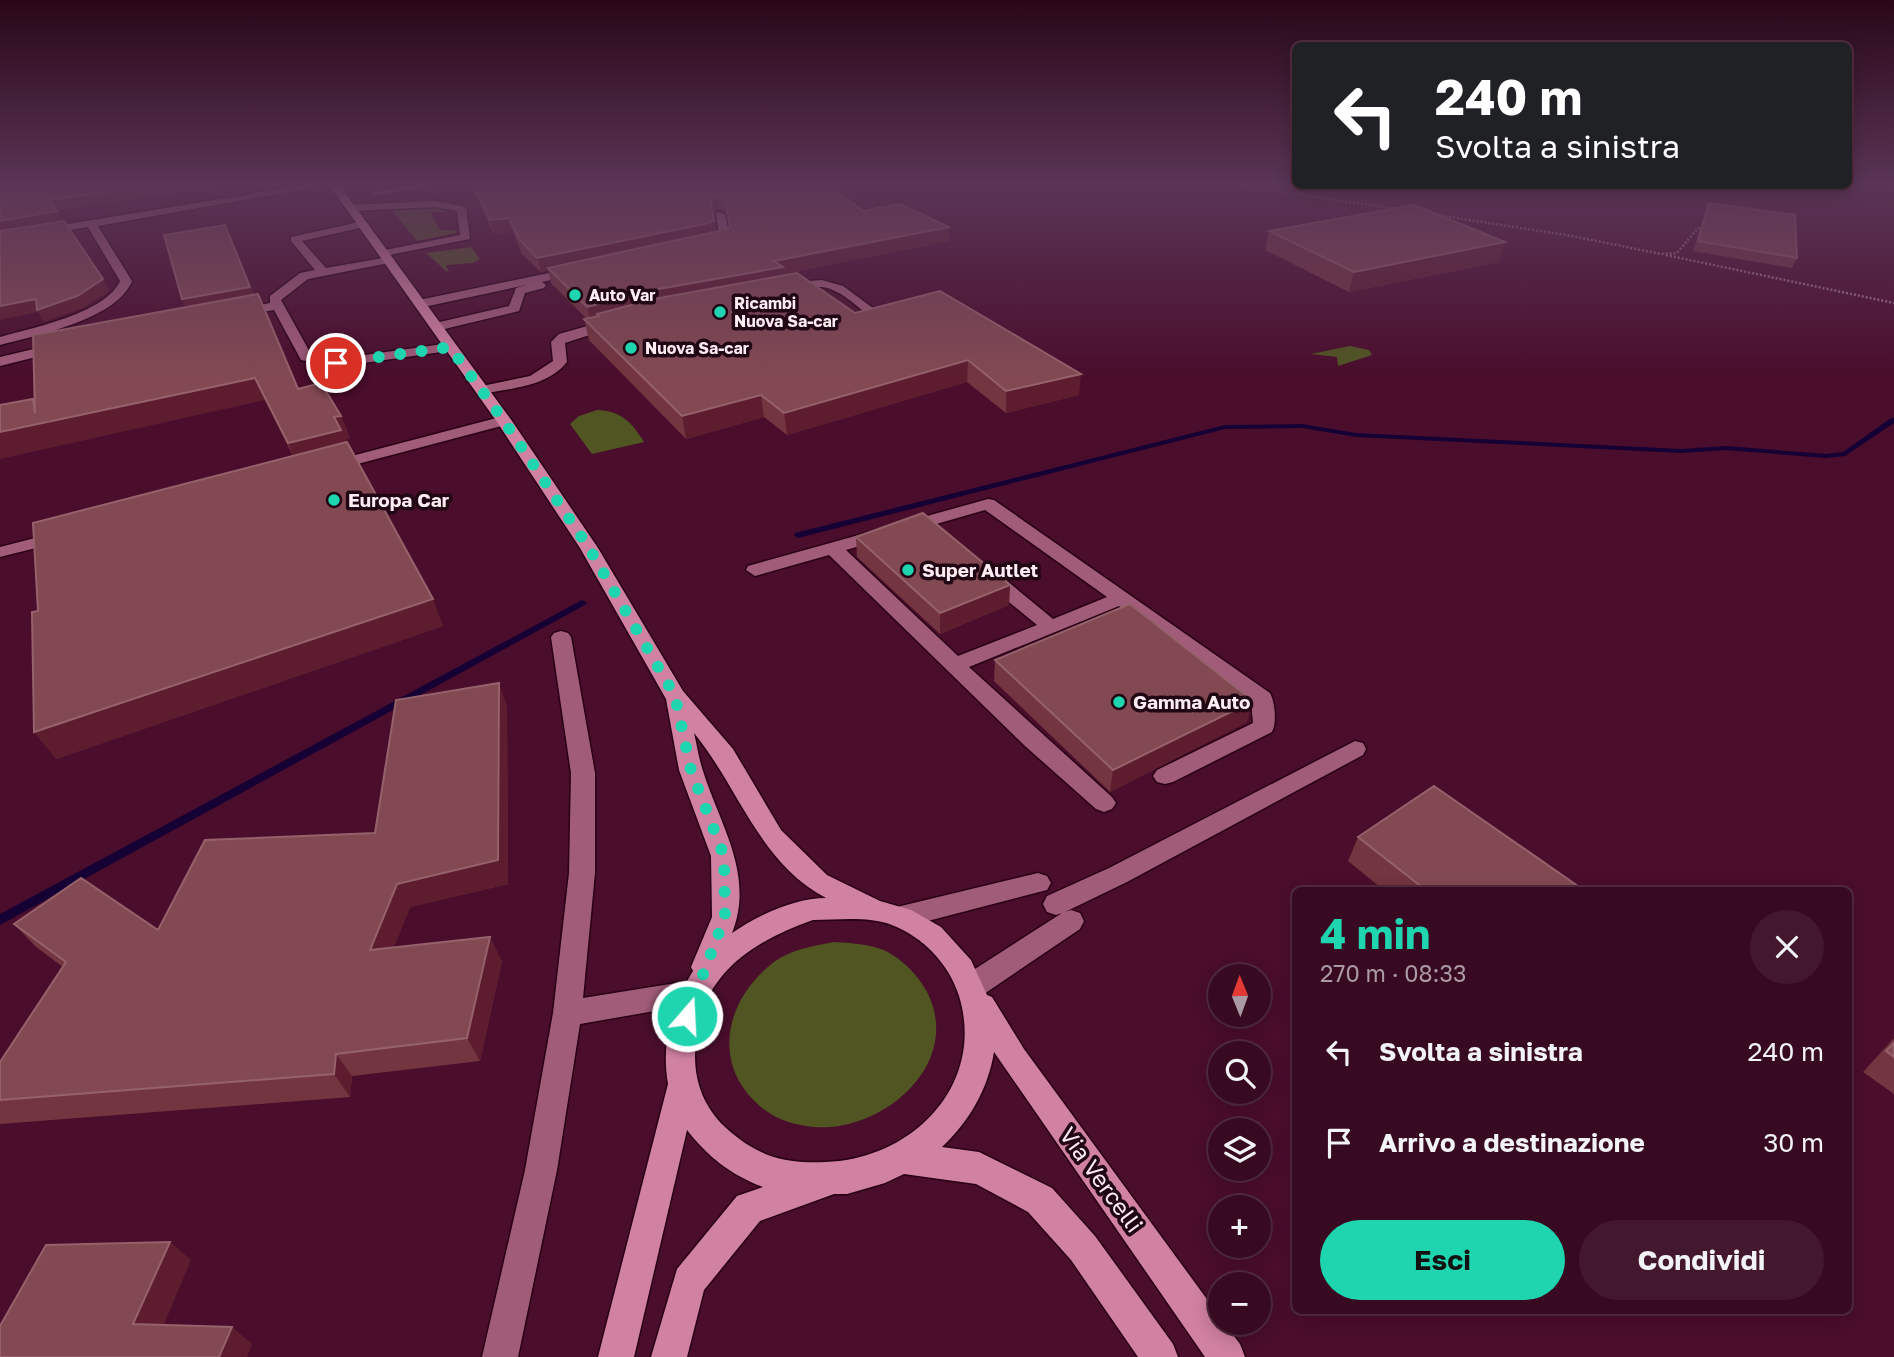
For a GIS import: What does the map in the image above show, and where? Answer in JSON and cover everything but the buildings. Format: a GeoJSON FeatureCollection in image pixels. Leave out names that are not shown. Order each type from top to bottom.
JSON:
{"type":"FeatureCollection","features":[{"type":"Feature","properties":{"kind":"main road"},"geometry":{"type":"LineString","coordinates":[[381,249],[504,421],[589,548],[675,696],[725,755],[772,837],[818,882],[872,909]]}},
{"type":"Feature","properties":{"kind":"main road"},"geometry":{"type":"LineString","coordinates":[[616,1357],[682,1087],[679,1040],[725,917],[724,856],[691,770],[675,696]]}},
{"type":"Feature","properties":{"kind":"main road"},"geometry":{"type":"LineString","coordinates":[[695,992],[723,955],[767,924],[813,909],[872,909]]}},
{"type":"Feature","properties":{"kind":"main road","name":"Via Vercelli"},"geometry":{"type":"LineString","coordinates":[[872,909],[901,917],[929,933],[958,961],[1014,1059],[1227,1357]]}},
{"type":"Feature","properties":{"kind":"main road"},"geometry":{"type":"LineString","coordinates":[[669,1357],[688,1281],[749,1208],[831,1181],[868,1174],[905,1158],[934,1136],[956,1112],[975,1074],[982,1039],[975,994]]}},
{"type":"Feature","properties":{"kind":"main road"},"geometry":{"type":"LineString","coordinates":[[682,1087],[700,1124],[733,1157],[772,1175],[831,1181]]}},
{"type":"Feature","properties":{"kind":"main road"},"geometry":{"type":"LineString","coordinates":[[905,1158],[979,1168],[1040,1200],[1083,1248],[1160,1357]]}},
{"type":"Feature","properties":{"kind":"lane"},"geometry":{"type":"LineString","coordinates":[[0,341],[93,312],[121,296],[126,281],[108,249]]}},
{"type":"Feature","properties":{"kind":"lane"},"geometry":{"type":"LineString","coordinates":[[304,249],[323,272]]}},
{"type":"Feature","properties":{"kind":"lane"},"geometry":{"type":"LineString","coordinates":[[414,249],[304,276],[274,299],[306,357],[336,363],[450,347]]}},
{"type":"Feature","properties":{"kind":"lane"},"geometry":{"type":"LineString","coordinates":[[419,303],[590,272],[520,291],[515,309],[436,327]]}},
{"type":"Feature","properties":{"kind":"lane"},"geometry":{"type":"LineString","coordinates":[[768,290],[817,282],[836,285],[871,311]]}},
{"type":"Feature","properties":{"kind":"lane"},"geometry":{"type":"LineString","coordinates":[[223,316],[278,305]]}},
{"type":"Feature","properties":{"kind":"lane"},"geometry":{"type":"LineString","coordinates":[[482,390],[540,377],[554,370],[560,362],[558,342],[564,337],[620,321]]}},
{"type":"Feature","properties":{"kind":"lane"},"geometry":{"type":"LineString","coordinates":[[0,362],[74,344]]}},
{"type":"Feature","properties":{"kind":"lane"},"geometry":{"type":"LineString","coordinates":[[310,471],[504,421]]}},
{"type":"Feature","properties":{"kind":"lane"},"geometry":{"type":"LineString","coordinates":[[755,570],[988,504],[1262,698],[1264,727],[1165,776]]}},
{"type":"Feature","properties":{"kind":"lane"},"geometry":{"type":"LineString","coordinates":[[925,522],[946,539]]}},
{"type":"Feature","properties":{"kind":"lane"},"geometry":{"type":"LineString","coordinates":[[0,552],[78,532]]}},
{"type":"Feature","properties":{"kind":"lane"},"geometry":{"type":"LineString","coordinates":[[832,547],[1104,803]]}},
{"type":"Feature","properties":{"kind":"lane"},"geometry":{"type":"LineString","coordinates":[[977,565],[1051,626]]}},
{"type":"Feature","properties":{"kind":"lane"},"geometry":{"type":"LineString","coordinates":[[955,665],[1120,599]]}},
{"type":"Feature","properties":{"kind":"lane"},"geometry":{"type":"LineString","coordinates":[[500,1357],[541,1170],[567,1013],[582,873],[583,773],[561,637]]}},
{"type":"Feature","properties":{"kind":"lane"},"geometry":{"type":"LineString","coordinates":[[975,994],[1064,913],[1118,875],[1355,749]]}},
{"type":"Feature","properties":{"kind":"lane"},"geometry":{"type":"LineString","coordinates":[[901,917],[1038,883]]}},
{"type":"Feature","properties":{"kind":"lane"},"geometry":{"type":"LineString","coordinates":[[567,1013],[695,992]]}},
{"type":"Feature","properties":{"kind":"path"},"geometry":{"type":"LineString","coordinates":[[1638,249],[1894,303]]}},
{"type":"Feature","properties":{"kind":"path"},"geometry":{"type":"LineString","coordinates":[[1661,254],[1677,253],[1680,249]]}},
{"type":"Feature","properties":{"kind":"green space"},"geometry":{"type":"Polygon","coordinates":[[[473,249],[480,259],[473,263],[445,265],[449,271],[446,271],[426,253],[473,249]]]}},
{"type":"Feature","properties":{"kind":"green space"},"geometry":{"type":"Polygon","coordinates":[[[1350,346],[1369,350],[1372,355],[1338,366],[1337,357],[1311,354],[1350,346]]]}},
{"type":"Feature","properties":{"kind":"green space"},"geometry":{"type":"Polygon","coordinates":[[[597,410],[625,419],[644,442],[592,454],[570,424],[579,416],[597,410]]]}},
{"type":"Feature","properties":{"kind":"green space"},"geometry":{"type":"Polygon","coordinates":[[[834,942],[860,944],[886,951],[909,968],[927,992],[936,1019],[935,1044],[925,1068],[910,1089],[889,1106],[866,1119],[840,1126],[814,1127],[795,1124],[765,1110],[748,1093],[736,1075],[730,1055],[734,1015],[743,996],[774,962],[795,951],[834,942]]]}},
{"type":"Feature","properties":{"kind":"waterway"},"geometry":{"type":"LineString","coordinates":[[798,535],[1225,427],[1302,426],[1356,435],[1404,438],[1681,451],[1726,448],[1826,456],[1845,454],[1894,420]]}},
{"type":"Feature","properties":{"kind":"waterway"},"geometry":{"type":"LineString","coordinates":[[0,920],[582,603]]}},
{"type":"Feature","properties":{"kind":"place","name":"Auto Var"},"geometry":{"type":"Point","coordinates":[575,295]}},
{"type":"Feature","properties":{"kind":"place","name":"Ricambi Nuova Sa-car"},"geometry":{"type":"Point","coordinates":[720,312]}},
{"type":"Feature","properties":{"kind":"place","name":"Nuova Sa-car"},"geometry":{"type":"Point","coordinates":[631,348]}},
{"type":"Feature","properties":{"kind":"place","name":"Europa Car"},"geometry":{"type":"Point","coordinates":[334,500]}},
{"type":"Feature","properties":{"kind":"place","name":"Super Autlet"},"geometry":{"type":"Point","coordinates":[908,570]}},
{"type":"Feature","properties":{"kind":"place","name":"Gamma Auto"},"geometry":{"type":"Point","coordinates":[1119,702]}},
{"type":"Feature","properties":{"kind":"route"},"geometry":{"type":"LineString","coordinates":[[336,363],[450,347],[504,421],[589,548],[675,696],[691,770],[724,856],[725,917],[687,1016]]}}]}
